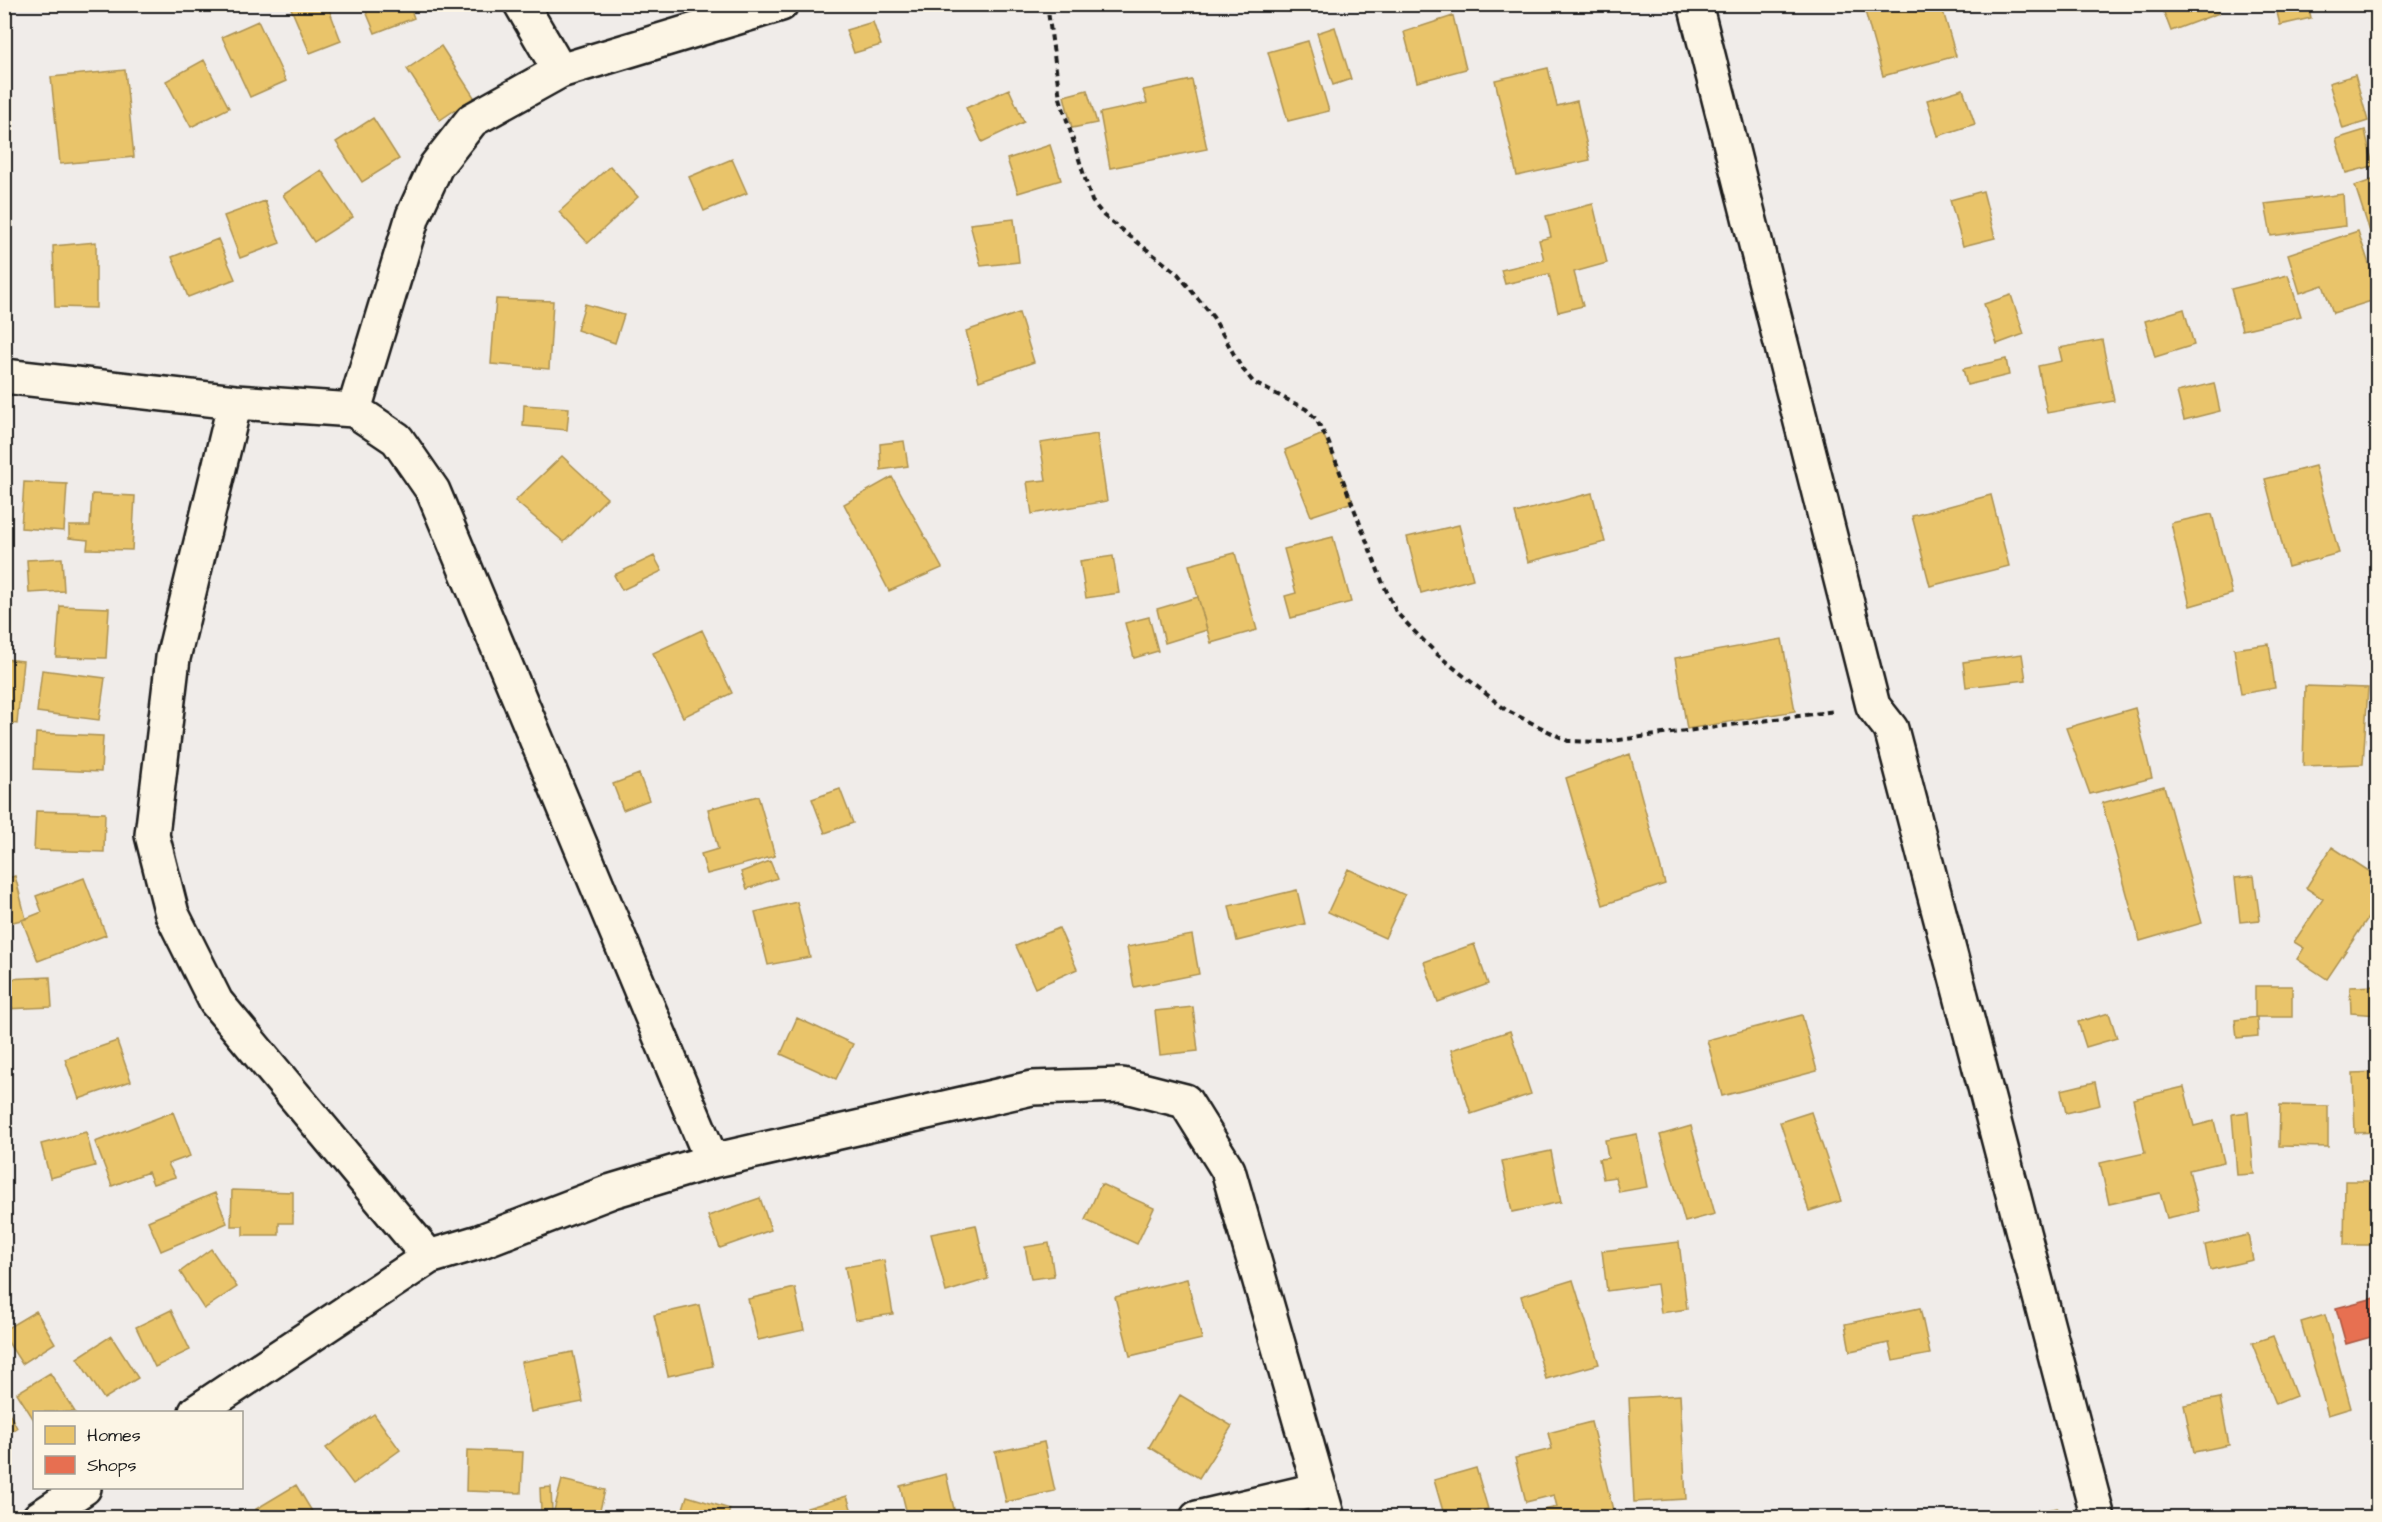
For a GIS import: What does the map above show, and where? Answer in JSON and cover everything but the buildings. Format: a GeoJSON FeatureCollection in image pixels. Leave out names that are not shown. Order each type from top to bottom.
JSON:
{"type":"FeatureCollection","features":[{"type":"Feature","properties":{"kind":"street"},"geometry":{"type":"LineString","coordinates":[[521,4],[561,71]]}},
{"type":"Feature","properties":{"kind":"street"},"geometry":{"type":"LineString","coordinates":[[354,410],[413,216],[436,166],[472,120],[561,71],[781,4]]}},
{"type":"Feature","properties":{"kind":"street"},"geometry":{"type":"LineString","coordinates":[[1695,4],[1873,706],[1891,729],[2098,1518]]}},
{"type":"Feature","properties":{"kind":"street"},"geometry":{"type":"LineString","coordinates":[[4,376],[235,402],[354,410],[397,439],[433,491],[712,1161]]}},
{"type":"Feature","properties":{"kind":"street"},"geometry":{"type":"LineString","coordinates":[[235,402],[173,658],[152,835],[172,914],[216,1002],[429,1257]]}},
{"type":"Feature","properties":{"kind":"street"},"geometry":{"type":"LineString","coordinates":[[199,1411],[429,1257],[479,1242],[612,1191],[712,1161],[1032,1088],[1122,1085],[1185,1101],[1228,1170],[1324,1504],[1197,1518]]}},
{"type":"Feature","properties":{"kind":"street"},"geometry":{"type":"LineString","coordinates":[[39,1518],[82,1489]]}},
{"type":"Feature","properties":{"kind":"path"},"geometry":{"type":"LineString","coordinates":[[1047,4],[1060,98],[1092,201],[1104,216],[1178,274],[1214,317],[1241,367],[1254,383],[1306,409],[1316,419],[1328,441],[1396,612],[1438,655],[1506,710],[1568,741],[1604,742],[1873,706]]}}]}
